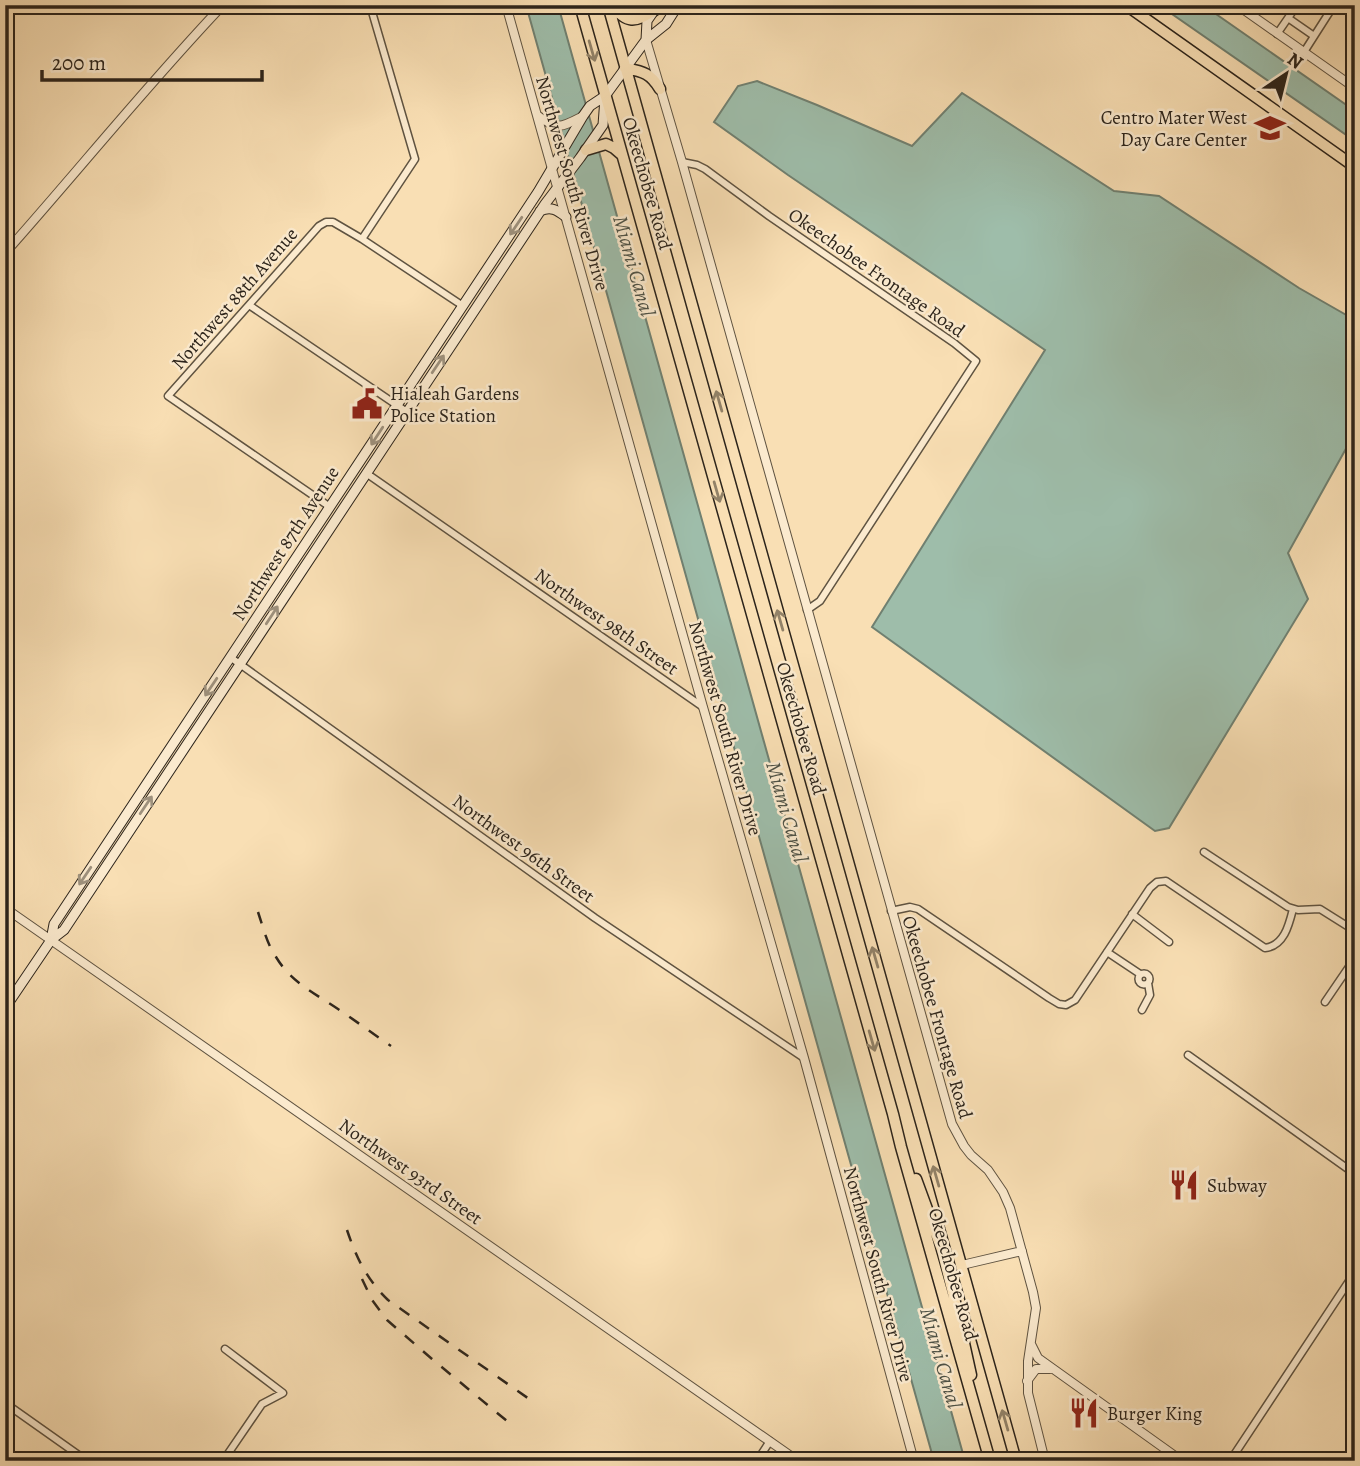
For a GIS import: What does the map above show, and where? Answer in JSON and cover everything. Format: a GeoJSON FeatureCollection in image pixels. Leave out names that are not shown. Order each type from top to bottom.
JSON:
{"type":"FeatureCollection","features":[{"type":"Feature","properties":{"kind":"main road","name":"Okeechobee Road"},"geometry":{"type":"LineString","coordinates":[[580,5],[990,1461]]}},
{"type":"Feature","properties":{"kind":"main road","name":"Okeechobee Road"},"geometry":{"type":"LineString","coordinates":[[609,5],[1016,1461]]}},
{"type":"Feature","properties":{"kind":"main road"},"geometry":{"type":"LineString","coordinates":[[609,5],[631,20],[640,19],[656,7]]}},
{"type":"Feature","properties":{"kind":"main road"},"geometry":{"type":"LineString","coordinates":[[586,150],[598,140],[603,125],[605,96],[646,40],[666,24],[678,5]]}},
{"type":"Feature","properties":{"kind":"main road"},"geometry":{"type":"LineString","coordinates":[[1126,5],[1355,167]]}},
{"type":"Feature","properties":{"kind":"main road"},"geometry":{"type":"LineString","coordinates":[[646,40],[647,21],[656,7]]}},
{"type":"Feature","properties":{"kind":"main road"},"geometry":{"type":"LineString","coordinates":[[625,68],[648,74],[660,89]]}},
{"type":"Feature","properties":{"kind":"main road","name":"Northwest 87th Avenue"},"geometry":{"type":"LineString","coordinates":[[51,940],[54,924],[463,306],[553,168],[583,116],[590,106],[605,96]]}},
{"type":"Feature","properties":{"kind":"main road"},"geometry":{"type":"LineString","coordinates":[[598,140],[621,154]]}},
{"type":"Feature","properties":{"kind":"main road","name":"Northwest 87th Avenue"},"geometry":{"type":"LineString","coordinates":[[5,1008],[51,940],[64,930],[540,211],[586,150]]}},
{"type":"Feature","properties":{"kind":"main road"},"geometry":{"type":"LineString","coordinates":[[540,211],[554,209],[566,217]]}},
{"type":"Feature","properties":{"kind":"main road"},"geometry":{"type":"LineString","coordinates":[[893,1114],[942,1250],[985,1443]]}},
{"type":"Feature","properties":{"kind":"main road"},"geometry":{"type":"LineString","coordinates":[[942,1250],[947,1259],[962,1265],[954,1278],[953,1293]]}},
{"type":"Feature","properties":{"kind":"street"},"geometry":{"type":"LineString","coordinates":[[5,253],[90,153],[223,5]]}},
{"type":"Feature","properties":{"kind":"street"},"geometry":{"type":"LineString","coordinates":[[362,239],[415,159],[370,5]]}},
{"type":"Feature","properties":{"kind":"street","name":"Northwest South River Drive"},"geometry":{"type":"LineString","coordinates":[[506,5],[804,1058],[914,1461]]}},
{"type":"Feature","properties":{"kind":"street"},"geometry":{"type":"LineString","coordinates":[[1237,5],[1355,88]]}},
{"type":"Feature","properties":{"kind":"street"},"geometry":{"type":"LineString","coordinates":[[1277,34],[1297,5]]}},
{"type":"Feature","properties":{"kind":"street"},"geometry":{"type":"LineString","coordinates":[[1304,52],[1334,5]]}},
{"type":"Feature","properties":{"kind":"street"},"geometry":{"type":"LineString","coordinates":[[1288,18],[1314,36]]}},
{"type":"Feature","properties":{"kind":"street","name":"Okeechobee Frontage Road"},"geometry":{"type":"LineString","coordinates":[[646,40],[952,1124],[964,1146],[988,1170],[1003,1192],[1034,1292],[1036,1308],[1027,1382],[1045,1461]]}},
{"type":"Feature","properties":{"kind":"street"},"geometry":{"type":"LineString","coordinates":[[537,114],[549,124],[559,127],[583,116]]}},
{"type":"Feature","properties":{"kind":"street","name":"Okeechobee Frontage Road"},"geometry":{"type":"LineString","coordinates":[[682,162],[705,169],[976,360],[820,601],[807,610]]}},
{"type":"Feature","properties":{"kind":"street","name":"Northwest 88th Avenue"},"geometry":{"type":"LineString","coordinates":[[330,507],[168,396],[319,226],[326,222],[333,222],[362,239],[463,306]]}},
{"type":"Feature","properties":{"kind":"street"},"geometry":{"type":"LineString","coordinates":[[249,305],[407,412]]}},
{"type":"Feature","properties":{"kind":"street","name":"Northwest 98th Street"},"geometry":{"type":"LineString","coordinates":[[366,473],[703,707]]}},
{"type":"Feature","properties":{"kind":"street","name":"Northwest 96th Street"},"geometry":{"type":"LineString","coordinates":[[230,657],[588,914],[804,1058]]}},
{"type":"Feature","properties":{"kind":"street"},"geometry":{"type":"LineString","coordinates":[[1204,852],[1288,907],[1320,909],[1355,931]]}},
{"type":"Feature","properties":{"kind":"street"},"geometry":{"type":"LineString","coordinates":[[891,911],[910,907],[918,909],[1049,999],[1066,1005],[1075,1000],[1150,888],[1161,880],[1265,948],[1275,946],[1283,938],[1293,909]]}},
{"type":"Feature","properties":{"kind":"street","name":"Northwest 93rd Street"},"geometry":{"type":"LineString","coordinates":[[5,908],[798,1461]]}},
{"type":"Feature","properties":{"kind":"street"},"geometry":{"type":"LineString","coordinates":[[1132,914],[1169,942]]}},
{"type":"Feature","properties":{"kind":"street"},"geometry":{"type":"LineString","coordinates":[[1107,952],[1140,974],[1148,975],[1149,998],[1142,1010]]}},
{"type":"Feature","properties":{"kind":"street"},"geometry":{"type":"LineString","coordinates":[[1325,1002],[1355,958]]}},
{"type":"Feature","properties":{"kind":"street"},"geometry":{"type":"LineString","coordinates":[[1188,1055],[1355,1174]]}},
{"type":"Feature","properties":{"kind":"street"},"geometry":{"type":"LineString","coordinates":[[962,1265],[1022,1251]]}},
{"type":"Feature","properties":{"kind":"street"},"geometry":{"type":"LineString","coordinates":[[1230,1461],[1355,1272]]}},
{"type":"Feature","properties":{"kind":"street"},"geometry":{"type":"LineString","coordinates":[[1030,1344],[1038,1358],[1182,1461]]}},
{"type":"Feature","properties":{"kind":"street"},"geometry":{"type":"LineString","coordinates":[[223,1461],[262,1404],[284,1393],[225,1349]]}},
{"type":"Feature","properties":{"kind":"street"},"geometry":{"type":"LineString","coordinates":[[1027,1382],[1036,1369],[1053,1369]]}},
{"type":"Feature","properties":{"kind":"street"},"geometry":{"type":"LineString","coordinates":[[5,1403],[87,1461]]}},
{"type":"Feature","properties":{"kind":"street"},"geometry":{"type":"LineString","coordinates":[[757,1461],[770,1441]]}},
{"type":"Feature","properties":{"kind":"shaded area"},"geometry":{"type":"Polygon","coordinates":[[[526,5],[558,5],[965,1461],[934,1461],[526,5]]]}},
{"type":"Feature","properties":{"kind":"shaded area"},"geometry":{"type":"Polygon","coordinates":[[[1159,5],[1203,5],[1355,111],[1355,141],[1159,5]]]}},
{"type":"Feature","properties":{"kind":"shaded area"},"geometry":{"type":"Polygon","coordinates":[[[757,81],[912,146],[962,93],[1114,191],[1159,196],[1299,288],[1355,320],[1355,429],[1288,553],[1308,599],[1169,828],[1155,831],[872,627],[1045,350],[714,122],[738,86],[757,81]]]}},
{"type":"Feature","properties":{"kind":"railway"},"geometry":{"type":"LineString","coordinates":[[5,19],[14,42]]}},
{"type":"Feature","properties":{"kind":"railway"},"geometry":{"type":"LineString","coordinates":[[258,912],[270,947],[282,966],[304,986],[391,1046]]}},
{"type":"Feature","properties":{"kind":"railway"},"geometry":{"type":"LineString","coordinates":[[347,1230],[363,1268],[388,1300],[532,1401]]}},
{"type":"Feature","properties":{"kind":"railway"},"geometry":{"type":"LineString","coordinates":[[362,1279],[372,1300],[387,1320],[513,1426]]}},
{"type":"Feature","properties":{"kind":"place","name":"Centro Mater West Day Care Center"},"geometry":{"type":"Point","coordinates":[1270,128]}},
{"type":"Feature","properties":{"kind":"place","name":"Hialeah Gardens Police Station"},"geometry":{"type":"Point","coordinates":[367,404]}},
{"type":"Feature","properties":{"kind":"place","name":"Subway"},"geometry":{"type":"Point","coordinates":[1184,1185]}},
{"type":"Feature","properties":{"kind":"place","name":"Burger King"},"geometry":{"type":"Point","coordinates":[1084,1413]}},
{"type":"Feature","properties":{"kind":"water label","name":"Miami Canal"},"geometry":{"type":"Point","coordinates":[634,266]}},
{"type":"Feature","properties":{"kind":"water label","name":"Miami Canal"},"geometry":{"type":"Point","coordinates":[787,812]}},
{"type":"Feature","properties":{"kind":"water label","name":"Miami Canal"},"geometry":{"type":"Point","coordinates":[941,1358]}}]}
